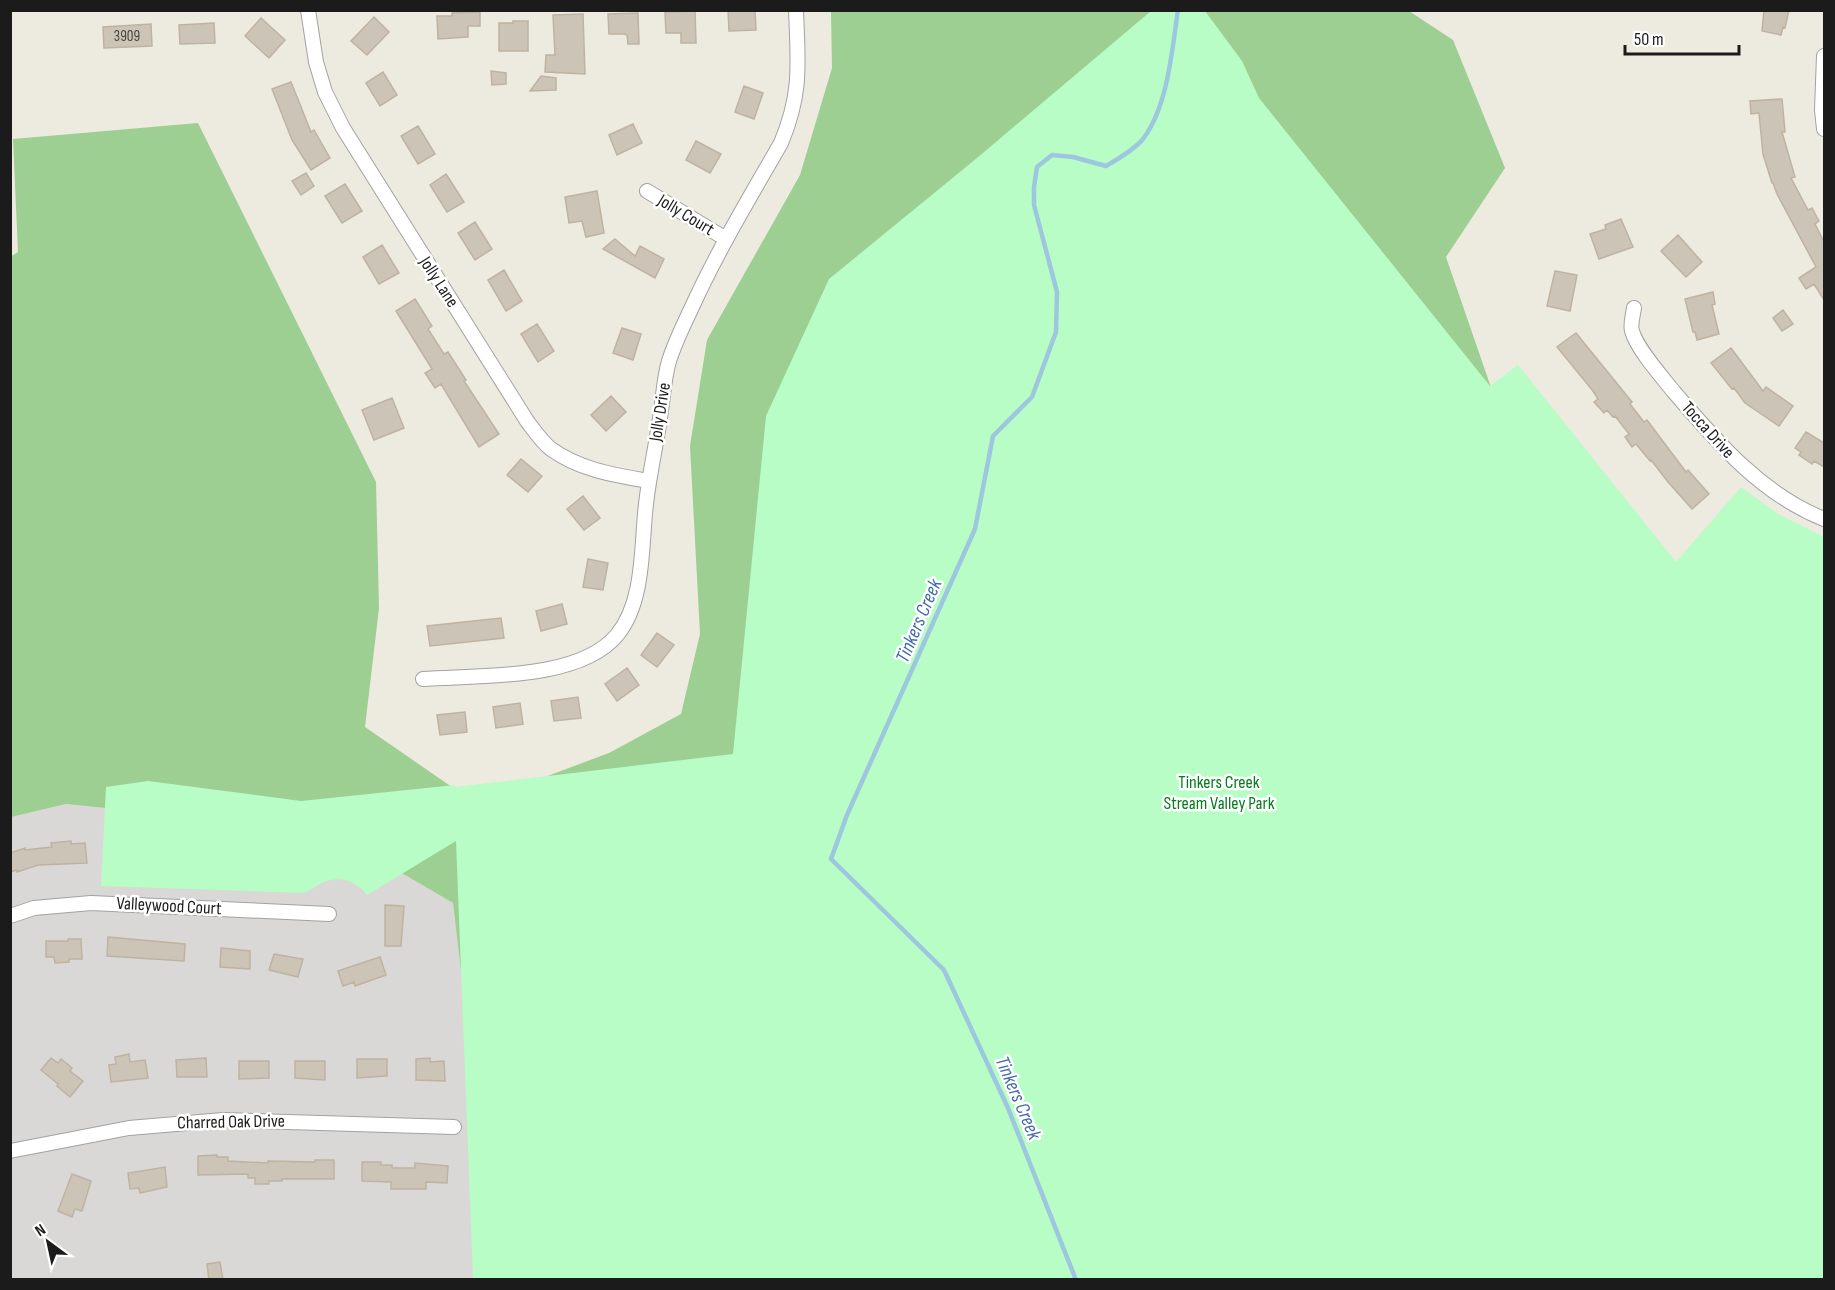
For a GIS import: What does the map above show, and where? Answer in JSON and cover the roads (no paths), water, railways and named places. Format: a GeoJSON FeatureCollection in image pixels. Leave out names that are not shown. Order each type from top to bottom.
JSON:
{"type":"FeatureCollection","features":[{"type":"Feature","properties":{"kind":"street","name":"Jolly Lane"},"geometry":{"type":"LineString","coordinates":[[308,10],[316,63],[325,92],[343,128],[527,421],[551,449],[579,464],[599,472],[648,481]]}},
{"type":"Feature","properties":{"kind":"street","name":"Jolly Drive"},"geometry":{"type":"LineString","coordinates":[[423,679],[542,671],[575,663],[603,648],[617,635],[628,615],[638,585],[643,556],[648,481],[663,387],[670,359],[708,272],[781,143],[790,121],[800,64],[796,10]]}},
{"type":"Feature","properties":{"kind":"street"},"geometry":{"type":"LineString","coordinates":[[1824,56],[1822,110],[1824,129]]}},
{"type":"Feature","properties":{"kind":"street","name":"Jolly Court"},"geometry":{"type":"LineString","coordinates":[[647,191],[726,239]]}},
{"type":"Feature","properties":{"kind":"street","name":"Tocca Drive"},"geometry":{"type":"LineString","coordinates":[[1634,308],[1631,330],[1642,350],[1659,374],[1726,451],[1756,479],[1824,519]]}},
{"type":"Feature","properties":{"kind":"street","name":"Valleywood Court"},"geometry":{"type":"LineString","coordinates":[[10,916],[34,908],[91,903],[329,914]]}},
{"type":"Feature","properties":{"kind":"street","name":"Charred Oak Drive"},"geometry":{"type":"LineString","coordinates":[[10,1151],[129,1128],[212,1120],[454,1127]]}},
{"type":"Feature","properties":{"kind":"waterway","name":"Tinkers Creek"},"geometry":{"type":"LineString","coordinates":[[1076,1280],[1008,1108],[944,970],[831,859],[847,815],[975,529],[993,436],[1032,397],[1056,332],[1057,292],[1034,205],[1037,167],[1052,155],[1073,157],[1106,166],[1131,151],[1143,139],[1158,111],[1168,77],[1178,10]]}},
{"type":"Feature","properties":{"kind":"park label","name":"Tinkers Creek Stream Valley Park"},"geometry":{"type":"Point","coordinates":[1219,792]}}]}
